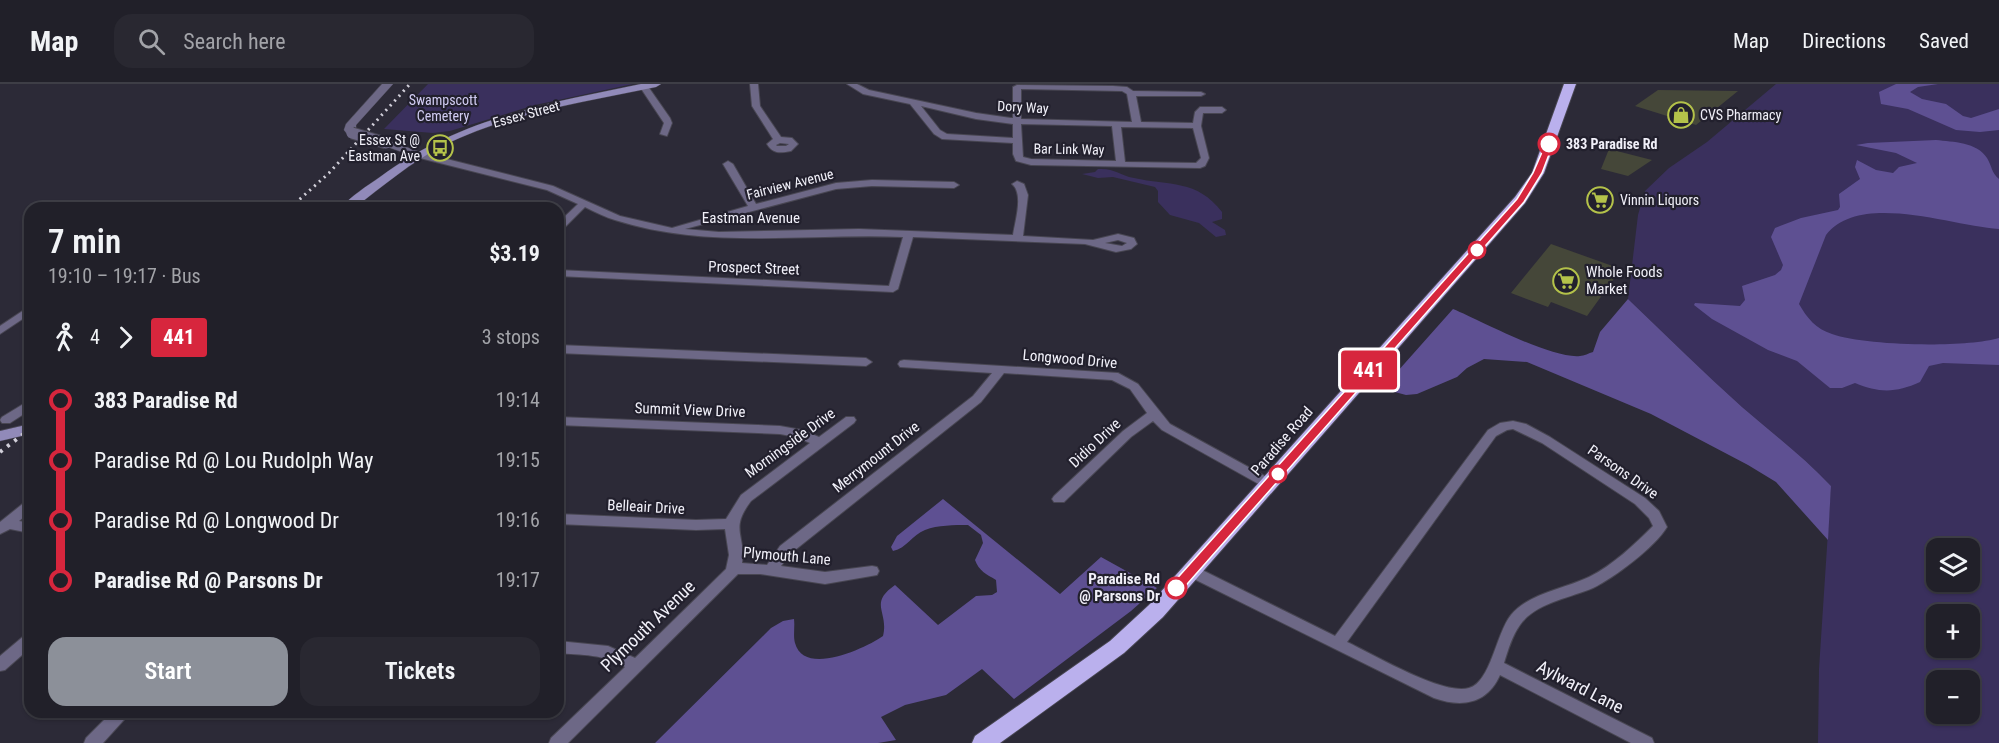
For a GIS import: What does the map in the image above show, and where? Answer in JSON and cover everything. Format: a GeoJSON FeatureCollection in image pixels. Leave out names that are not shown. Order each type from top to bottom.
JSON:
{"type":"FeatureCollection","features":[{"type":"Feature","properties":{"kind":"highway","name":"Paradise Road"},"geometry":{"type":"LineString","coordinates":[[986,742],[1117,646],[1156,611],[1269,484],[1520,200],[1538,173],[1570,84]]}},
{"type":"Feature","properties":{"kind":"main road","name":"Essex Street"},"geometry":{"type":"LineString","coordinates":[[355,202],[419,155],[453,137],[512,117],[650,85]]}},
{"type":"Feature","properties":{"kind":"main road"},"geometry":{"type":"LineString","coordinates":[[4,427],[24,429]]}},
{"type":"Feature","properties":{"kind":"street"},"geometry":{"type":"LineString","coordinates":[[388,84],[351,124],[349,130],[352,133],[419,155]]}},
{"type":"Feature","properties":{"kind":"street"},"geometry":{"type":"LineString","coordinates":[[754,84],[756,106],[778,140]]}},
{"type":"Feature","properties":{"kind":"street","name":"Dory Way"},"geometry":{"type":"LineString","coordinates":[[851,84],[866,92],[976,116],[1018,122],[1197,126]]}},
{"type":"Feature","properties":{"kind":"street"},"geometry":{"type":"LineString","coordinates":[[650,85],[668,123],[664,134]]}},
{"type":"Feature","properties":{"kind":"street","name":"Bar Link Way"},"geometry":{"type":"LineString","coordinates":[[1131,93],[1124,89],[1017,87],[1016,141],[1019,159],[1023,161],[1197,166],[1205,162],[1197,126]]}},
{"type":"Feature","properties":{"kind":"street"},"geometry":{"type":"LineString","coordinates":[[1137,124],[1131,93],[1200,94]]}},
{"type":"Feature","properties":{"kind":"street"},"geometry":{"type":"LineString","coordinates":[[913,102],[937,132],[945,137],[1016,141]]}},
{"type":"Feature","properties":{"kind":"street"},"geometry":{"type":"LineString","coordinates":[[1197,126],[1200,111],[1222,110]]}},
{"type":"Feature","properties":{"kind":"street","name":"Bar Link Way"},"geometry":{"type":"LineString","coordinates":[[1116,124],[1121,164]]}},
{"type":"Feature","properties":{"kind":"street","name":"Eastman Avenue"},"geometry":{"type":"LineString","coordinates":[[419,155],[549,188],[616,218],[670,230],[719,235],[821,232],[1095,242]]}},
{"type":"Feature","properties":{"kind":"street"},"geometry":{"type":"LineString","coordinates":[[728,164],[753,207]]}},
{"type":"Feature","properties":{"kind":"street","name":"Fairview Avenue"},"geometry":{"type":"LineString","coordinates":[[670,230],[814,190],[846,184],[954,185]]}},
{"type":"Feature","properties":{"kind":"street"},"geometry":{"type":"LineString","coordinates":[[1017,184],[1021,186],[1023,195],[1018,239]]}},
{"type":"Feature","properties":{"kind":"street"},"geometry":{"type":"LineString","coordinates":[[564,223],[583,204]]}},
{"type":"Feature","properties":{"kind":"street","name":"Prospect Street"},"geometry":{"type":"LineString","coordinates":[[564,273],[893,289],[909,234]]}},
{"type":"Feature","properties":{"kind":"street"},"geometry":{"type":"LineString","coordinates":[[0,331],[24,313]]}},
{"type":"Feature","properties":{"kind":"street"},"geometry":{"type":"LineString","coordinates":[[564,349],[866,362]]}},
{"type":"Feature","properties":{"kind":"street","name":"Longwood Drive"},"geometry":{"type":"LineString","coordinates":[[904,364],[1114,376],[1125,380],[1140,392],[1154,414],[1166,427],[1269,484]]}},
{"type":"Feature","properties":{"kind":"street","name":"Merrymount Drive"},"geometry":{"type":"LineString","coordinates":[[771,570],[785,550],[977,399],[1001,369]]}},
{"type":"Feature","properties":{"kind":"street"},"geometry":{"type":"LineString","coordinates":[[4,427],[24,409]]}},
{"type":"Feature","properties":{"kind":"street","name":"Didio Drive"},"geometry":{"type":"LineString","coordinates":[[1059,499],[1127,434],[1154,414]]}},
{"type":"Feature","properties":{"kind":"street","name":"Morningside Drive"},"geometry":{"type":"LineString","coordinates":[[732,524],[734,515],[746,498],[850,420]]}},
{"type":"Feature","properties":{"kind":"street","name":"Summit View Drive"},"geometry":{"type":"LineString","coordinates":[[564,421],[780,430],[798,433],[819,442]]}},
{"type":"Feature","properties":{"kind":"street","name":"Parsons Drive"},"geometry":{"type":"LineString","coordinates":[[1191,571],[1337,644],[1439,693],[1454,697],[1479,693],[1488,684],[1516,619],[1539,604],[1607,573],[1630,556],[1660,527],[1654,514],[1640,501],[1546,440],[1522,427],[1504,426],[1492,433],[1337,644]]}},
{"type":"Feature","properties":{"kind":"street"},"geometry":{"type":"LineString","coordinates":[[4,526],[24,510]]}},
{"type":"Feature","properties":{"kind":"street","name":"Belleair Drive"},"geometry":{"type":"LineString","coordinates":[[564,519],[696,525],[732,524]]}},
{"type":"Feature","properties":{"kind":"street"},"geometry":{"type":"LineString","coordinates":[[732,524],[737,557],[734,568]]}},
{"type":"Feature","properties":{"kind":"street"},"geometry":{"type":"LineString","coordinates":[[4,526],[24,528]]}},
{"type":"Feature","properties":{"kind":"street","name":"Plymouth Lane"},"geometry":{"type":"LineString","coordinates":[[734,568],[771,570],[825,578],[872,571]]}},
{"type":"Feature","properties":{"kind":"street","name":"Plymouth Avenue"},"geometry":{"type":"LineString","coordinates":[[557,743],[734,568]]}},
{"type":"Feature","properties":{"kind":"street"},"geometry":{"type":"LineString","coordinates":[[0,664],[24,644]]}},
{"type":"Feature","properties":{"kind":"street"},"geometry":{"type":"LineString","coordinates":[[564,648],[614,654],[625,658],[635,666]]}},
{"type":"Feature","properties":{"kind":"street","name":"Aylward Lane"},"geometry":{"type":"LineString","coordinates":[[1497,666],[1646,743]]}},
{"type":"Feature","properties":{"kind":"street"},"geometry":{"type":"LineString","coordinates":[[92,743],[117,718]]}},
{"type":"Feature","properties":{"kind":"green space","name":"Swampscott Cemetery"},"geometry":{"type":"Polygon","coordinates":[[[428,84],[633,84],[535,105],[450,131],[433,133],[384,129],[428,84]]]}},
{"type":"Feature","properties":{"kind":"green space"},"geometry":{"type":"Polygon","coordinates":[[[1776,84],[1999,84],[1999,743],[1818,743],[1819,669],[1831,486],[1799,455],[1727,394],[1628,299],[1638,215],[1645,191],[1669,168],[1707,142],[1776,84]]]}},
{"type":"Feature","properties":{"kind":"green space"},"geometry":{"type":"Polygon","coordinates":[[[1098,169],[1182,186],[1203,194],[1222,212],[1222,219],[1212,222],[1225,230],[1226,235],[1216,237],[1199,223],[1170,215],[1158,202],[1158,191],[1155,187],[1113,177],[1098,178],[1082,174],[1095,172],[1098,169]]]}},
{"type":"Feature","properties":{"kind":"shaded area"},"geometry":{"type":"Polygon","coordinates":[[[1896,84],[1938,84],[1918,87],[1910,92],[1922,99],[1946,104],[1963,116],[1971,118],[1999,109],[1999,130],[1980,132],[1956,130],[1908,109],[1881,104],[1879,92],[1896,84]]]}},
{"type":"Feature","properties":{"kind":"shaded area"},"geometry":{"type":"Polygon","coordinates":[[[1936,140],[1971,146],[1987,158],[1999,179],[1999,229],[1908,214],[1861,215],[1841,222],[1826,235],[1799,304],[1817,326],[1826,332],[1848,338],[1891,343],[1940,344],[1999,338],[1999,365],[1943,363],[1929,366],[1920,382],[1895,390],[1872,389],[1855,383],[1842,388],[1830,388],[1797,361],[1768,350],[1712,319],[1694,305],[1695,303],[1740,306],[1745,300],[1742,286],[1775,275],[1781,270],[1783,265],[1771,237],[1775,228],[1801,218],[1838,210],[1840,207],[1839,194],[1860,179],[1855,167],[1857,160],[1876,170],[1893,173],[1899,167],[1917,163],[1896,153],[1856,145],[1936,140]]]}},
{"type":"Feature","properties":{"kind":"shaded area"},"geometry":{"type":"Polygon","coordinates":[[[1628,299],[1727,394],[1799,455],[1831,486],[1828,540],[1776,482],[1748,465],[1651,414],[1527,362],[1484,359],[1467,368],[1457,377],[1417,394],[1406,395],[1391,391],[1389,381],[1453,309],[1535,346],[1552,352],[1583,356],[1593,352],[1600,332],[1628,299]]]}},
{"type":"Feature","properties":{"kind":"shaded area"},"geometry":{"type":"Polygon","coordinates":[[[943,499],[1060,594],[1101,557],[1157,588],[1131,611],[1014,699],[982,669],[946,695],[905,705],[881,717],[896,740],[878,743],[655,743],[771,628],[783,621],[794,619],[794,640],[801,653],[810,658],[822,659],[850,652],[883,636],[884,620],[881,603],[883,597],[895,585],[938,625],[976,596],[992,595],[997,592],[996,580],[981,570],[975,560],[983,543],[981,535],[968,525],[941,526],[925,530],[893,551],[891,547],[897,536],[943,499]]]}},
{"type":"Feature","properties":{"kind":"building"},"geometry":{"type":"Polygon","coordinates":[[[1658,90],[1738,91],[1696,125],[1635,106],[1658,90]]]}},
{"type":"Feature","properties":{"kind":"building"},"geometry":{"type":"Polygon","coordinates":[[[1609,149],[1652,160],[1628,176],[1601,169],[1609,149]]]}},
{"type":"Feature","properties":{"kind":"building","name":"Whole Foods Market"},"geometry":{"type":"Polygon","coordinates":[[[1551,244],[1621,269],[1587,316],[1551,302],[1548,307],[1511,293],[1551,244]]]}},
{"type":"Feature","properties":{"kind":"railway"},"geometry":{"type":"LineString","coordinates":[[297,202],[329,173],[410,84]]}},
{"type":"Feature","properties":{"kind":"railway"},"geometry":{"type":"LineString","coordinates":[[0,452],[24,434]]}},
{"type":"Feature","properties":{"kind":"bus line","name":"441"},"geometry":{"type":"LineString","coordinates":[[1176,588],[1527,192],[1538,173],[1549,144]]}},
{"type":"Feature","properties":{"kind":"place","name":"CVS Pharmacy"},"geometry":{"type":"Point","coordinates":[1681,115]}},
{"type":"Feature","properties":{"kind":"place","name":"383 Paradise Rd"},"geometry":{"type":"Point","coordinates":[1549,144]}},
{"type":"Feature","properties":{"kind":"place","name":"Essex St @ Eastman Ave"},"geometry":{"type":"Point","coordinates":[440,148]}},
{"type":"Feature","properties":{"kind":"place","name":"Vinnin Liquors"},"geometry":{"type":"Point","coordinates":[1600,200]}},
{"type":"Feature","properties":{"kind":"place","name":"Whole Foods Market"},"geometry":{"type":"Point","coordinates":[1566,281]}},
{"type":"Feature","properties":{"kind":"place","name":"Paradise Rd @ Parsons Dr"},"geometry":{"type":"Point","coordinates":[1176,588]}}]}
